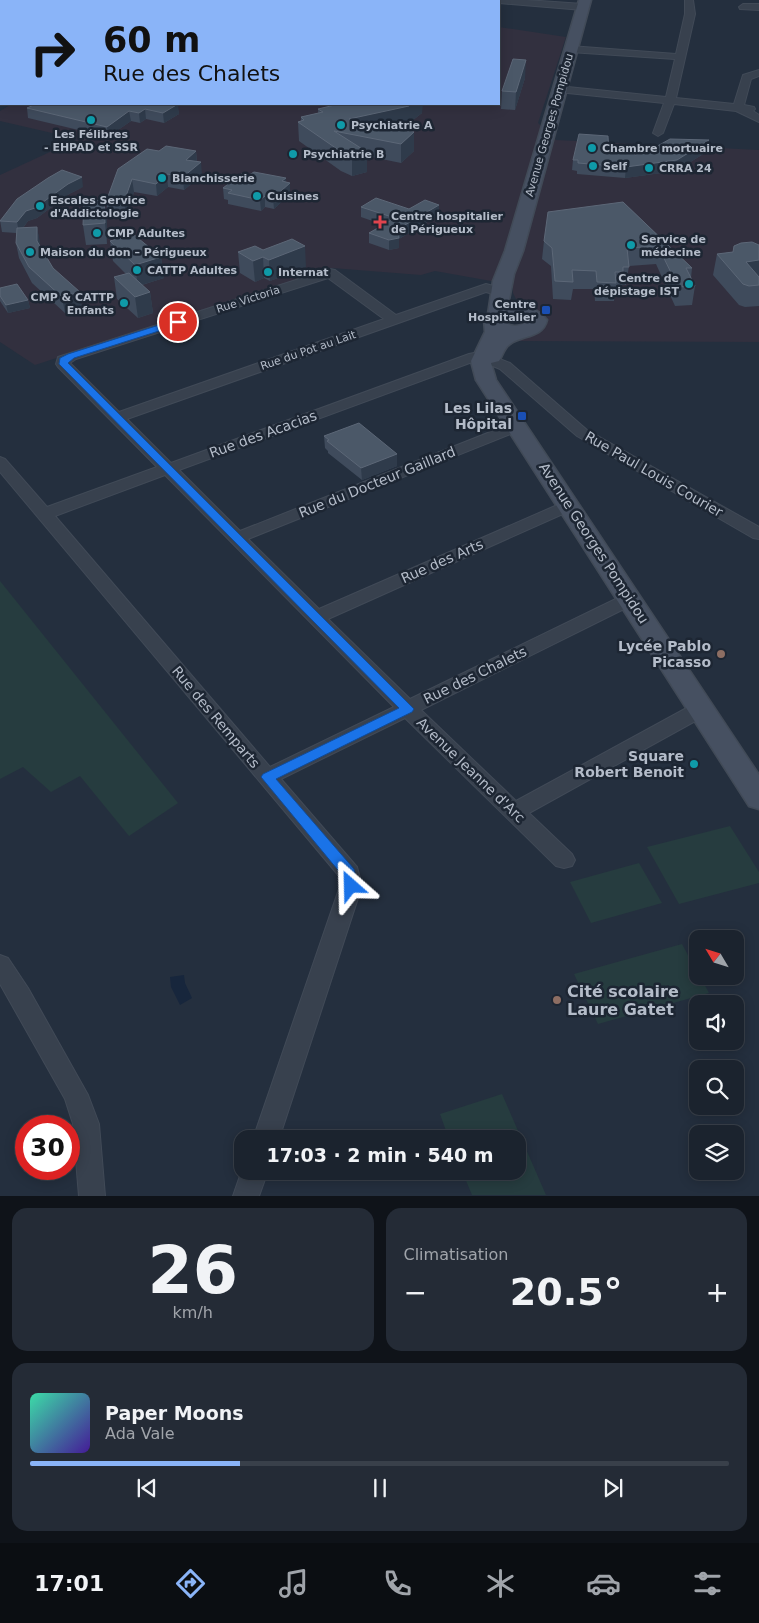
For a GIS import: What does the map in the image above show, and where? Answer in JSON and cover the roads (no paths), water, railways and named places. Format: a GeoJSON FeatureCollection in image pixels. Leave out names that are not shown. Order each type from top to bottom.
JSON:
{"type":"FeatureCollection","features":[{"type":"Feature","properties":{"kind":"main road","name":"Avenue Georges Pompidou"},"geometry":{"type":"LineString","coordinates":[[584,3],[558,89],[514,250],[506,266],[494,335],[486,358],[493,390],[759,798]]}},
{"type":"Feature","properties":{"kind":"main road","name":"Avenue Georges Pompidou"},"geometry":{"type":"LineString","coordinates":[[514,250],[516,266],[510,285],[510,298],[516,306],[527,312]]}},
{"type":"Feature","properties":{"kind":"main road"},"geometry":{"type":"LineString","coordinates":[[514,310],[527,312],[536,320],[536,325],[530,330],[515,332],[501,329],[496,319],[514,310]]}},
{"type":"Feature","properties":{"kind":"main road"},"geometry":{"type":"LineString","coordinates":[[486,358],[498,344],[515,332]]}},
{"type":"Feature","properties":{"kind":"street"},"geometry":{"type":"LineString","coordinates":[[500,0],[584,3]]}},
{"type":"Feature","properties":{"kind":"street"},"geometry":{"type":"LineString","coordinates":[[658,133],[670,100],[681,56],[690,14],[689,0]]}},
{"type":"Feature","properties":{"kind":"street"},"geometry":{"type":"LineString","coordinates":[[743,6],[759,6]]}},
{"type":"Feature","properties":{"kind":"street"},"geometry":{"type":"LineString","coordinates":[[570,49],[681,56]]}},
{"type":"Feature","properties":{"kind":"street"},"geometry":{"type":"LineString","coordinates":[[738,108],[747,77],[759,73]]}},
{"type":"Feature","properties":{"kind":"street"},"geometry":{"type":"LineString","coordinates":[[558,89],[759,110]]}},
{"type":"Feature","properties":{"kind":"street"},"geometry":{"type":"LineString","coordinates":[[738,108],[759,120]]}},
{"type":"Feature","properties":{"kind":"street","name":"Rue Victoria"},"geometry":{"type":"LineString","coordinates":[[63,360],[330,273],[394,320]]}},
{"type":"Feature","properties":{"kind":"street","name":"Rue du Pot au Lait"},"geometry":{"type":"LineString","coordinates":[[116,418],[486,288],[500,292]]}},
{"type":"Feature","properties":{"kind":"street","name":"Rue des Acacias"},"geometry":{"type":"LineString","coordinates":[[45,514],[470,358],[486,358]]}},
{"type":"Feature","properties":{"kind":"street","name":"Rue Paul Louis Courier"},"geometry":{"type":"LineString","coordinates":[[486,358],[512,371],[545,402],[595,441],[759,534]]}},
{"type":"Feature","properties":{"kind":"street","name":"Avenue Jeanne d'Arc"},"geometry":{"type":"LineString","coordinates":[[63,360],[63,364],[116,418],[408,709],[564,860]]}},
{"type":"Feature","properties":{"kind":"street","name":"Rue du Docteur Gaillard"},"geometry":{"type":"LineString","coordinates":[[237,538],[518,426]]}},
{"type":"Feature","properties":{"kind":"street","name":"Rue des Remparts"},"geometry":{"type":"LineString","coordinates":[[0,462],[349,873],[351,886],[269,1130]]}},
{"type":"Feature","properties":{"kind":"street","name":"Rue des Arts"},"geometry":{"type":"LineString","coordinates":[[316,617],[568,506]]}},
{"type":"Feature","properties":{"kind":"street","name":"Rue des Chalets"},"geometry":{"type":"LineString","coordinates":[[267,777],[630,599]]}},
{"type":"Feature","properties":{"kind":"street"},"geometry":{"type":"LineString","coordinates":[[514,812],[701,709]]}},
{"type":"Feature","properties":{"kind":"street"},"geometry":{"type":"LineString","coordinates":[[0,966],[20,996],[76,1094],[86,1124],[92,1196]]}},
{"type":"Feature","properties":{"kind":"street"},"geometry":{"type":"LineString","coordinates":[[246,1196],[251,1180]]}},
{"type":"Feature","properties":{"kind":"water"},"geometry":{"type":"Polygon","coordinates":[[[184,975],[185,983],[192,998],[180,1005],[171,987],[170,977],[184,975]]]}},
{"type":"Feature","properties":{"kind":"place","name":"Les Félibres - EHPAD et SSR"},"geometry":{"type":"Point","coordinates":[91,120]}},
{"type":"Feature","properties":{"kind":"place","name":"Psychiatrie A"},"geometry":{"type":"Point","coordinates":[341,125]}},
{"type":"Feature","properties":{"kind":"place","name":"Chambre mortuaire"},"geometry":{"type":"Point","coordinates":[592,148]}},
{"type":"Feature","properties":{"kind":"place","name":"Psychiatrie B"},"geometry":{"type":"Point","coordinates":[293,154]}},
{"type":"Feature","properties":{"kind":"place","name":"Self"},"geometry":{"type":"Point","coordinates":[593,166]}},
{"type":"Feature","properties":{"kind":"place","name":"CRRA 24"},"geometry":{"type":"Point","coordinates":[649,168]}},
{"type":"Feature","properties":{"kind":"place","name":"Blanchisserie"},"geometry":{"type":"Point","coordinates":[162,178]}},
{"type":"Feature","properties":{"kind":"place","name":"Cuisines"},"geometry":{"type":"Point","coordinates":[257,196]}},
{"type":"Feature","properties":{"kind":"place","name":"Escales Service d'Addictologie"},"geometry":{"type":"Point","coordinates":[40,206]}},
{"type":"Feature","properties":{"kind":"place","name":"Centre hospitalier de Périgueux"},"geometry":{"type":"Point","coordinates":[380,222]}},
{"type":"Feature","properties":{"kind":"place","name":"CMP Adultes"},"geometry":{"type":"Point","coordinates":[97,233]}},
{"type":"Feature","properties":{"kind":"place","name":"Service de médecine"},"geometry":{"type":"Point","coordinates":[631,245]}},
{"type":"Feature","properties":{"kind":"place","name":"Maison du don – Périgueux"},"geometry":{"type":"Point","coordinates":[30,252]}},
{"type":"Feature","properties":{"kind":"place","name":"CATTP Adultes"},"geometry":{"type":"Point","coordinates":[137,270]}},
{"type":"Feature","properties":{"kind":"place","name":"Internat"},"geometry":{"type":"Point","coordinates":[268,272]}},
{"type":"Feature","properties":{"kind":"place","name":"Centre de dépistage IST"},"geometry":{"type":"Point","coordinates":[689,284]}},
{"type":"Feature","properties":{"kind":"place","name":"CMP & CATTP Enfants"},"geometry":{"type":"Point","coordinates":[124,303]}},
{"type":"Feature","properties":{"kind":"place","name":"Centre Hospitalier"},"geometry":{"type":"Point","coordinates":[546,310]}},
{"type":"Feature","properties":{"kind":"place","name":"Les Lilas Hôpital"},"geometry":{"type":"Point","coordinates":[522,416]}},
{"type":"Feature","properties":{"kind":"place","name":"Lycée Pablo Picasso"},"geometry":{"type":"Point","coordinates":[721,654]}},
{"type":"Feature","properties":{"kind":"place","name":"Square Robert Benoit"},"geometry":{"type":"Point","coordinates":[694,764]}},
{"type":"Feature","properties":{"kind":"place","name":"Cité scolaire Laure Gatet"},"geometry":{"type":"Point","coordinates":[557,1000]}}]}
